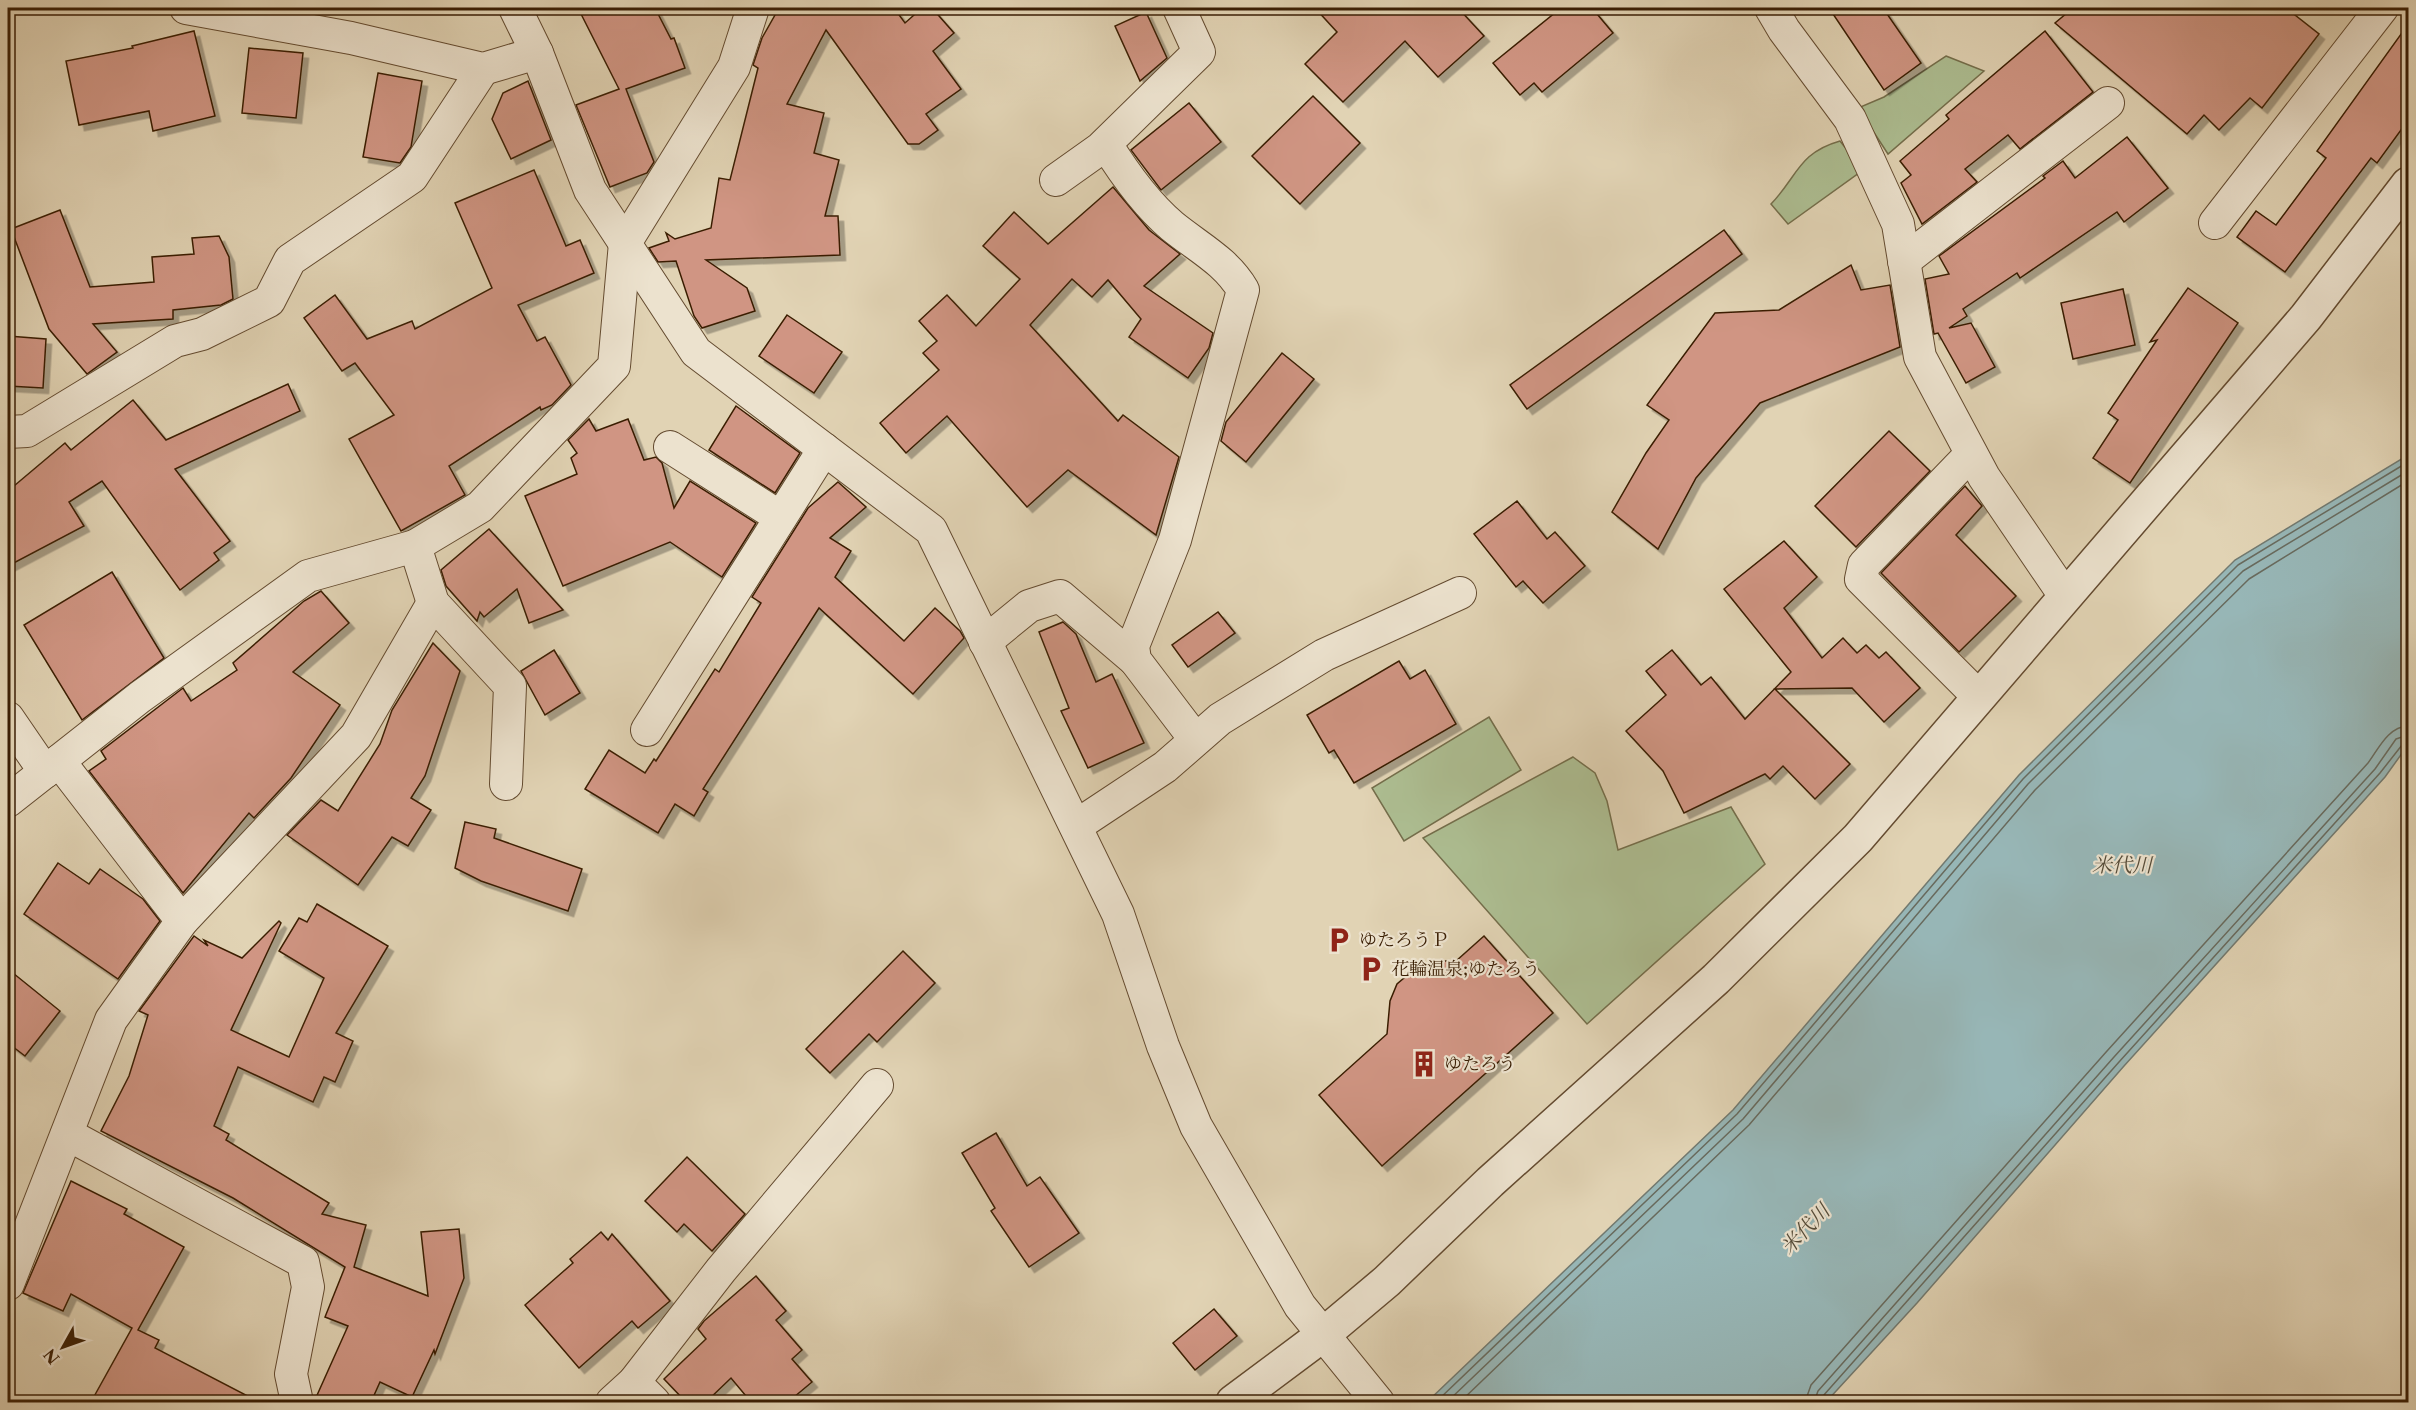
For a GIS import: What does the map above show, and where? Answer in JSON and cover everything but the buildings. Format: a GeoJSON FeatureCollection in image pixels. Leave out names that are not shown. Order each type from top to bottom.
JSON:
{"type":"FeatureCollection","features":[{"type":"Feature","properties":{"kind":"street"},"geometry":{"type":"LineString","coordinates":[[186,8],[351,38],[483,69],[537,53]]}},
{"type":"Feature","properties":{"kind":"street"},"geometry":{"type":"LineString","coordinates":[[515,8],[537,53],[590,189],[696,352],[931,530],[1118,914],[1163,1046],[1196,1126],[1300,1306],[1378,1402]]}},
{"type":"Feature","properties":{"kind":"street"},"geometry":{"type":"LineString","coordinates":[[8,801],[140,697],[308,576],[415,546],[480,507],[614,366],[626,243],[735,67],[753,8]]}},
{"type":"Feature","properties":{"kind":"street"},"geometry":{"type":"LineString","coordinates":[[1056,180],[1106,144],[1199,52],[1179,8]]}},
{"type":"Feature","properties":{"kind":"street"},"geometry":{"type":"LineString","coordinates":[[1771,8],[1784,30],[1850,119],[1898,224],[1920,357],[1984,477],[2066,596]]}},
{"type":"Feature","properties":{"kind":"street"},"geometry":{"type":"LineString","coordinates":[[2215,223],[2382,8]]}},
{"type":"Feature","properties":{"kind":"street"},"geometry":{"type":"LineString","coordinates":[[8,432],[27,431],[175,341],[202,334],[269,301],[290,260],[412,177],[483,69]]}},
{"type":"Feature","properties":{"kind":"street"},"geometry":{"type":"LineString","coordinates":[[1904,261],[2108,103]]}},
{"type":"Feature","properties":{"kind":"street"},"geometry":{"type":"LineString","coordinates":[[1106,144],[1126,177],[1170,224],[1232,271],[1244,291],[1175,540],[1133,646],[1135,660]]}},
{"type":"Feature","properties":{"kind":"street"},"geometry":{"type":"LineString","coordinates":[[1233,1402],[1323,1334],[1387,1281],[1490,1182],[1716,978],[1858,838],[2306,317],[2409,184]]}},
{"type":"Feature","properties":{"kind":"street"},"geometry":{"type":"LineString","coordinates":[[670,447],[780,517]]}},
{"type":"Feature","properties":{"kind":"street"},"geometry":{"type":"LineString","coordinates":[[646,730],[824,449]]}},
{"type":"Feature","properties":{"kind":"street"},"geometry":{"type":"LineString","coordinates":[[1971,454],[1864,565],[1861,579],[1979,697]]}},
{"type":"Feature","properties":{"kind":"street"},"geometry":{"type":"LineString","coordinates":[[415,546],[433,603],[510,686],[506,784]]}},
{"type":"Feature","properties":{"kind":"street"},"geometry":{"type":"LineString","coordinates":[[1076,826],[1165,767],[1220,719],[1324,655],[1460,593]]}},
{"type":"Feature","properties":{"kind":"street"},"geometry":{"type":"LineString","coordinates":[[985,642],[1029,606],[1060,596],[1135,660],[1195,739]]}},
{"type":"Feature","properties":{"kind":"street"},"geometry":{"type":"LineString","coordinates":[[8,1284],[111,1020],[182,921],[356,735],[433,603]]}},
{"type":"Feature","properties":{"kind":"street"},"geometry":{"type":"LineString","coordinates":[[8,718],[52,766],[182,921]]}},
{"type":"Feature","properties":{"kind":"street"},"geometry":{"type":"LineString","coordinates":[[633,1396],[721,1270],[878,1085]]}},
{"type":"Feature","properties":{"kind":"street"},"geometry":{"type":"LineString","coordinates":[[67,1134],[303,1262],[308,1287],[291,1374],[297,1402]]}},
{"type":"Feature","properties":{"kind":"green space"},"geometry":{"type":"Polygon","coordinates":[[[1946,56],[1984,71],[1888,154],[1858,108],[1884,97],[1946,56]]]}},
{"type":"Feature","properties":{"kind":"green space"},"geometry":{"type":"Polygon","coordinates":[[[1840,141],[1863,170],[1788,224],[1771,204],[1807,159],[1826,146],[1840,141]]]}},
{"type":"Feature","properties":{"kind":"green space"},"geometry":{"type":"Polygon","coordinates":[[[1489,717],[1521,770],[1404,841],[1372,788],[1489,717]]]}},
{"type":"Feature","properties":{"kind":"green space"},"geometry":{"type":"Polygon","coordinates":[[[1573,757],[1595,773],[1607,801],[1618,850],[1731,807],[1765,864],[1587,1024],[1423,838],[1573,757]]]}},
{"type":"Feature","properties":{"kind":"water","name":"米代川"},"geometry":{"type":"Polygon","coordinates":[[[2408,455],[2408,745],[2385,777],[2124,1066],[1917,1303],[1826,1402],[1427,1402],[1733,1110],[2019,775],[2235,560],[2408,455]]]}},
{"type":"Feature","properties":{"kind":"place","name":"ゆたろうＰ"},"geometry":{"type":"Point","coordinates":[1339,940]}},
{"type":"Feature","properties":{"kind":"place","name":"花輪温泉;ゆたろう"},"geometry":{"type":"Point","coordinates":[1371,969]}},
{"type":"Feature","properties":{"kind":"place","name":"ゆたろう"},"geometry":{"type":"Point","coordinates":[1424,1064]}}]}
